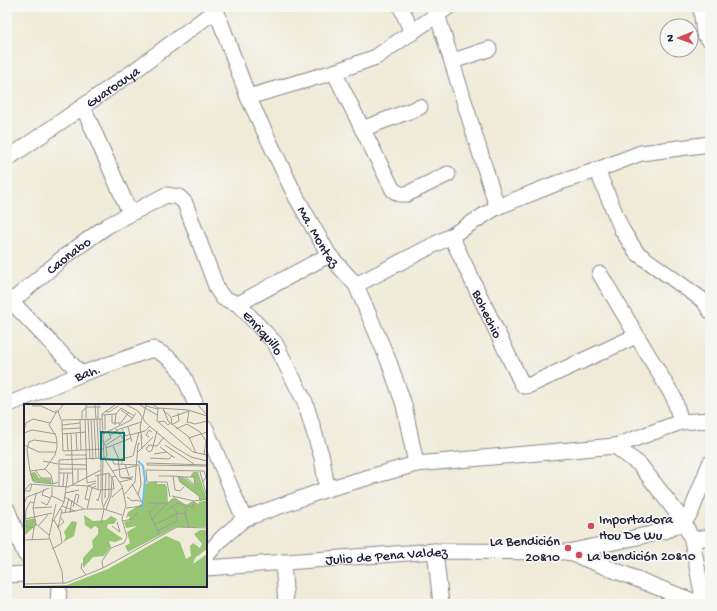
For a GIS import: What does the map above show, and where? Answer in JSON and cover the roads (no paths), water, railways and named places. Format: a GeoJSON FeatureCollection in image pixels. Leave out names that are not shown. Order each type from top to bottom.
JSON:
{"type":"FeatureCollection","features":[{"type":"Feature","properties":{"kind":"street"},"geometry":{"type":"LineString","coordinates":[[401,7],[412,33]]}},
{"type":"Feature","properties":{"kind":"street"},"geometry":{"type":"LineString","coordinates":[[701,7],[704,34],[710,40]]}},
{"type":"Feature","properties":{"kind":"street","name":"Ma. Montez"},"geometry":{"type":"LineString","coordinates":[[216,8],[248,97],[295,195],[329,255],[356,285],[389,362],[404,405],[416,464]]}},
{"type":"Feature","properties":{"kind":"street","name":"Guarocuya"},"geometry":{"type":"LineString","coordinates":[[7,159],[83,107],[216,8]]}},
{"type":"Feature","properties":{"kind":"street"},"geometry":{"type":"LineString","coordinates":[[248,97],[334,72],[376,57],[442,11],[453,61],[497,207]]}},
{"type":"Feature","properties":{"kind":"street"},"geometry":{"type":"LineString","coordinates":[[453,61],[489,49]]}},
{"type":"Feature","properties":{"kind":"street"},"geometry":{"type":"LineString","coordinates":[[334,72],[393,190],[400,194],[407,194],[448,174]]}},
{"type":"Feature","properties":{"kind":"street"},"geometry":{"type":"LineString","coordinates":[[83,107],[130,213]]}},
{"type":"Feature","properties":{"kind":"street"},"geometry":{"type":"LineString","coordinates":[[362,129],[420,107]]}},
{"type":"Feature","properties":{"kind":"street"},"geometry":{"type":"LineString","coordinates":[[356,285],[451,236],[497,207],[554,184],[597,170],[641,153],[710,144]]}},
{"type":"Feature","properties":{"kind":"street"},"geometry":{"type":"LineString","coordinates":[[597,170],[622,230],[637,253],[708,303]]}},
{"type":"Feature","properties":{"kind":"street","name":"Enriquillo"},"geometry":{"type":"LineString","coordinates":[[130,213],[166,195],[179,197],[184,203],[217,288],[223,298],[238,304],[275,344],[305,402],[322,458],[327,489]]}},
{"type":"Feature","properties":{"kind":"street","name":"Caonabo"},"geometry":{"type":"LineString","coordinates":[[9,300],[107,226],[130,213]]}},
{"type":"Feature","properties":{"kind":"street","name":"Bohechio"},"geometry":{"type":"LineString","coordinates":[[451,236],[524,386],[530,385],[636,336]]}},
{"type":"Feature","properties":{"kind":"street"},"geometry":{"type":"LineString","coordinates":[[238,304],[329,255]]}},
{"type":"Feature","properties":{"kind":"street"},"geometry":{"type":"LineString","coordinates":[[600,274],[674,398],[681,422]]}},
{"type":"Feature","properties":{"kind":"street"},"geometry":{"type":"LineString","coordinates":[[9,300],[81,374]]}},
{"type":"Feature","properties":{"kind":"street","name":"Bah."},"geometry":{"type":"LineString","coordinates":[[7,405],[81,374],[153,349],[169,356],[181,371],[196,404]]}},
{"type":"Feature","properties":{"kind":"street"},"geometry":{"type":"LineString","coordinates":[[207,555],[222,538],[244,519],[327,489],[416,464],[615,446],[681,422],[710,420]]}},
{"type":"Feature","properties":{"kind":"street"},"geometry":{"type":"LineString","coordinates":[[207,431],[244,519]]}},
{"type":"Feature","properties":{"kind":"street"},"geometry":{"type":"LineString","coordinates":[[615,446],[640,465],[684,522],[692,540],[704,604]]}},
{"type":"Feature","properties":{"kind":"street"},"geometry":{"type":"LineString","coordinates":[[684,522],[691,512],[710,463]]}},
{"type":"Feature","properties":{"kind":"street"},"geometry":{"type":"LineString","coordinates":[[7,509],[24,552]]}},
{"type":"Feature","properties":{"kind":"street","name":"Julio de Pena Valdez"},"geometry":{"type":"LineString","coordinates":[[207,568],[435,551],[568,552],[665,531],[684,522]]}},
{"type":"Feature","properties":{"kind":"street"},"geometry":{"type":"LineString","coordinates":[[692,540],[710,537]]}},
{"type":"Feature","properties":{"kind":"street"},"geometry":{"type":"LineString","coordinates":[[435,551],[441,604]]}},
{"type":"Feature","properties":{"kind":"street","name":"Julio de Pena Valdez"},"geometry":{"type":"LineString","coordinates":[[568,552],[700,604]]}},
{"type":"Feature","properties":{"kind":"street"},"geometry":{"type":"LineString","coordinates":[[283,562],[286,604]]}},
{"type":"Feature","properties":{"kind":"street"},"geometry":{"type":"LineString","coordinates":[[7,575],[24,574]]}},
{"type":"Feature","properties":{"kind":"street"},"geometry":{"type":"LineString","coordinates":[[58,604],[59,587]]}},
{"type":"Feature","properties":{"kind":"place","name":"Importadora Hou De Wu"},"geometry":{"type":"Point","coordinates":[591,526]}},
{"type":"Feature","properties":{"kind":"place","name":"La Bendición 20&10"},"geometry":{"type":"Point","coordinates":[568,548]}},
{"type":"Feature","properties":{"kind":"place","name":"La bendición 20&10"},"geometry":{"type":"Point","coordinates":[579,555]}}]}
